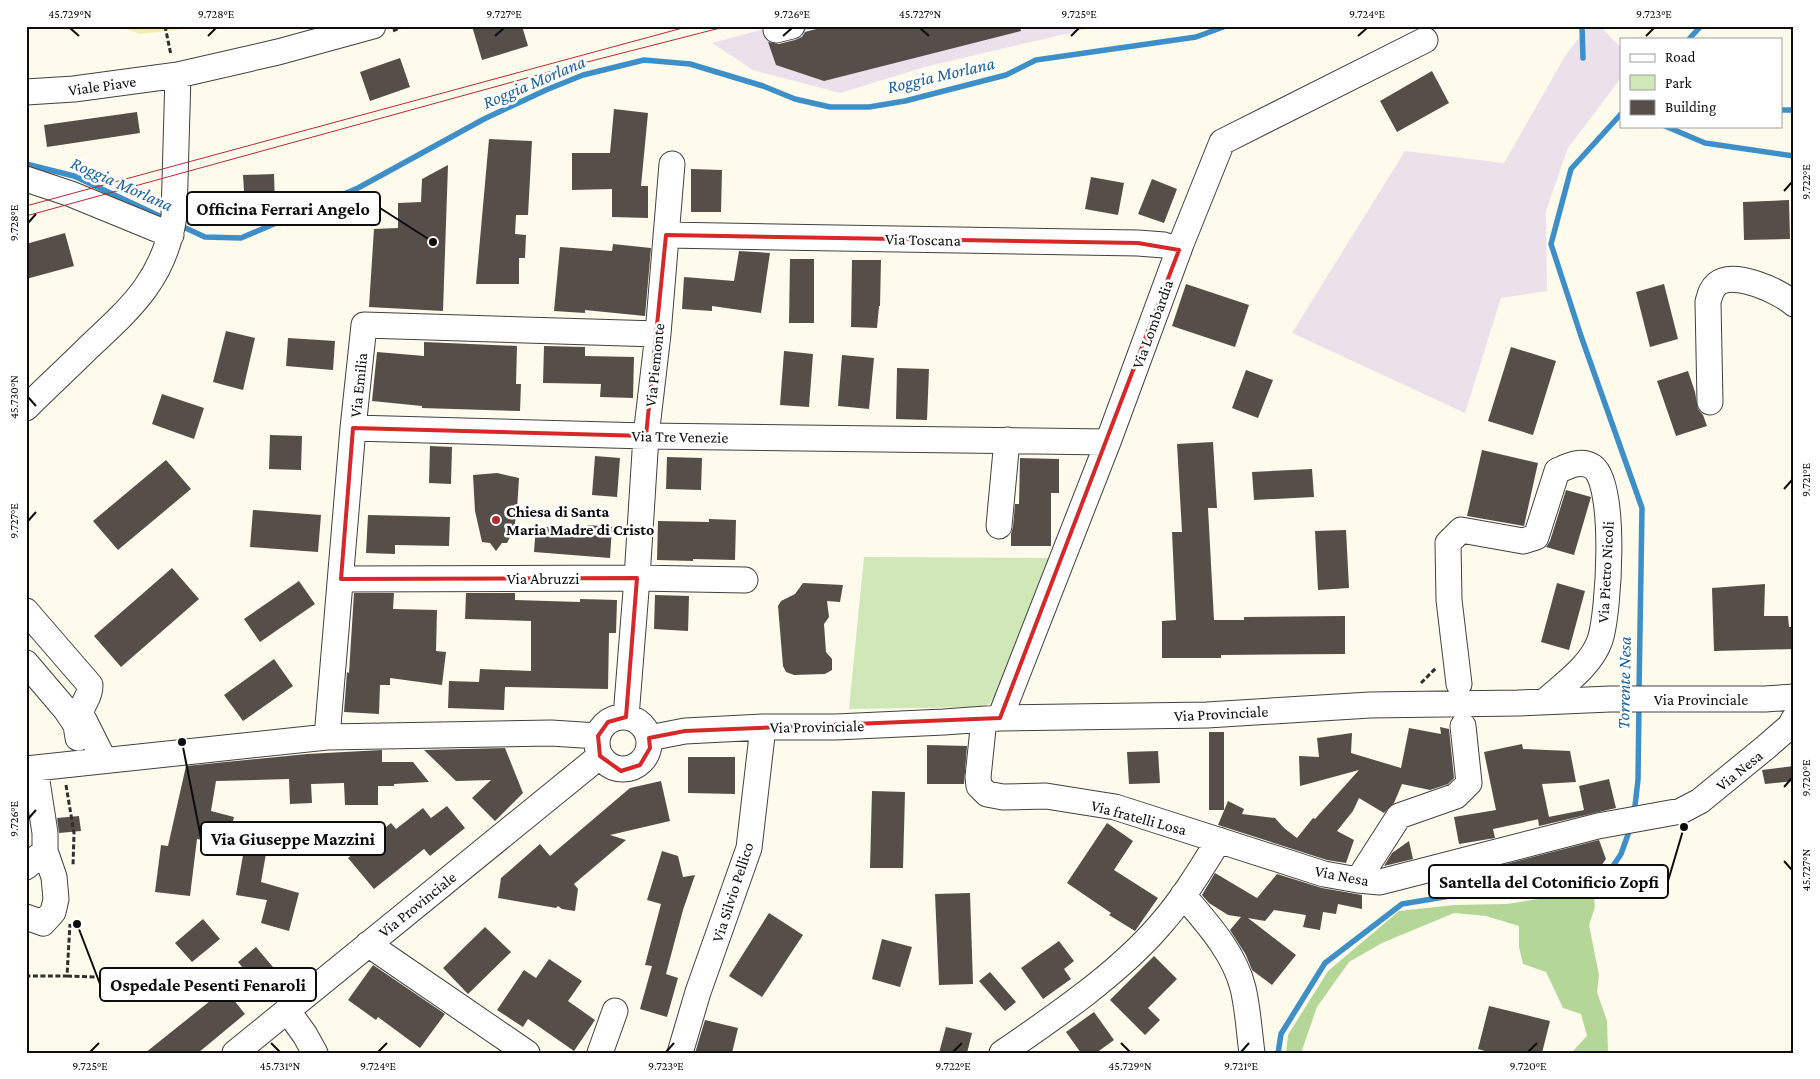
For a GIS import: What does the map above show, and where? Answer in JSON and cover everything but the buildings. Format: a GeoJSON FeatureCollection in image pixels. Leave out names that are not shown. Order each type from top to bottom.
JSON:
{"type":"FeatureCollection","features":[{"type":"Feature","properties":{"kind":"street","name":"Viale Piave"},"geometry":{"type":"LineString","coordinates":[[26,92],[74,90],[175,68],[278,52],[373,26]]}},
{"type":"Feature","properties":{"kind":"street","name":"Via Lombardia"},"geometry":{"type":"LineString","coordinates":[[992,718],[1108,442],[1179,250],[1222,142],[1425,40]]}},
{"type":"Feature","properties":{"kind":"street"},"geometry":{"type":"LineString","coordinates":[[26,408],[136,301],[156,272],[166,252],[172,226],[175,68]]}},
{"type":"Feature","properties":{"kind":"street","name":"Via Piemonte"},"geometry":{"type":"LineString","coordinates":[[626,717],[646,436],[658,334],[672,164]]}},
{"type":"Feature","properties":{"kind":"street"},"geometry":{"type":"LineString","coordinates":[[26,179],[172,226]]}},
{"type":"Feature","properties":{"kind":"street","name":"Via Toscana"},"geometry":{"type":"LineString","coordinates":[[666,235],[1138,243],[1164,245],[1179,250]]}},
{"type":"Feature","properties":{"kind":"street"},"geometry":{"type":"LineString","coordinates":[[1710,402],[1708,302],[1711,291],[1718,283],[1734,279],[1766,286],[1794,304]]}},
{"type":"Feature","properties":{"kind":"street","name":"Via Emilia"},"geometry":{"type":"LineString","coordinates":[[327,737],[353,428],[364,325],[658,334]]}},
{"type":"Feature","properties":{"kind":"street","name":"Via Tre Venezie"},"geometry":{"type":"LineString","coordinates":[[353,428],[646,436],[1108,442]]}},
{"type":"Feature","properties":{"kind":"street"},"geometry":{"type":"LineString","coordinates":[[999,526],[1007,440]]}},
{"type":"Feature","properties":{"kind":"street","name":"Via Pietro Nicoli"},"geometry":{"type":"LineString","coordinates":[[1459,684],[1449,600],[1448,543],[1461,530],[1523,541],[1536,536],[1557,471],[1575,462],[1592,467],[1599,475],[1605,492],[1610,524],[1604,622],[1600,642],[1590,658],[1544,702]]}},
{"type":"Feature","properties":{"kind":"street","name":"Via Abruzzi"},"geometry":{"type":"LineString","coordinates":[[341,578],[745,580]]}},
{"type":"Feature","properties":{"kind":"street"},"geometry":{"type":"LineString","coordinates":[[26,611],[90,685],[90,696],[74,709]]}},
{"type":"Feature","properties":{"kind":"street"},"geometry":{"type":"LineString","coordinates":[[26,662],[74,709],[76,724],[93,761]]}},
{"type":"Feature","properties":{"kind":"street","name":"Via Provinciale"},"geometry":{"type":"LineString","coordinates":[[649,738],[685,731],[763,727],[836,727],[992,718],[1207,714],[1396,705],[1610,699],[1765,699],[1794,696]]}},
{"type":"Feature","properties":{"kind":"street"},"geometry":{"type":"LineString","coordinates":[[617,718],[635,719],[642,724],[649,738],[650,748],[640,765],[621,771],[606,764],[599,746],[601,728],[617,718]]}},
{"type":"Feature","properties":{"kind":"street","name":"Via fratelli Losa"},"geometry":{"type":"LineString","coordinates":[[992,718],[978,777],[979,786],[986,794],[1003,797],[1046,796],[1115,807],[1219,840]]}},
{"type":"Feature","properties":{"kind":"street","name":"Via Nesa"},"geometry":{"type":"LineString","coordinates":[[1219,840],[1324,874],[1380,882],[1612,823],[1681,811],[1700,801],[1790,726],[1794,719]]}},
{"type":"Feature","properties":{"kind":"street"},"geometry":{"type":"LineString","coordinates":[[1358,880],[1399,816],[1456,796],[1469,783],[1463,726]]}},
{"type":"Feature","properties":{"kind":"street","name":"Via Silvio Pellico"},"geometry":{"type":"LineString","coordinates":[[680,1053],[698,992],[749,848],[763,727]]}},
{"type":"Feature","properties":{"kind":"street"},"geometry":{"type":"LineString","coordinates":[[32,924],[53,912],[56,899],[54,877],[45,851],[45,833],[30,768],[327,737],[550,733],[599,746]]}},
{"type":"Feature","properties":{"kind":"street","name":"Via Provinciale"},"geometry":{"type":"LineString","coordinates":[[235,1053],[368,944],[599,746]]}},
{"type":"Feature","properties":{"kind":"street"},"geometry":{"type":"LineString","coordinates":[[1002,1053],[1094,987],[1160,926],[1219,840]]}},
{"type":"Feature","properties":{"kind":"street"},"geometry":{"type":"LineString","coordinates":[[26,867],[45,851]]}},
{"type":"Feature","properties":{"kind":"street"},"geometry":{"type":"LineString","coordinates":[[1183,895],[1232,960],[1243,987],[1252,1053]]}},
{"type":"Feature","properties":{"kind":"street"},"geometry":{"type":"LineString","coordinates":[[368,944],[526,1053]]}},
{"type":"Feature","properties":{"kind":"street"},"geometry":{"type":"LineString","coordinates":[[287,1010],[315,1053]]}},
{"type":"Feature","properties":{"kind":"street"},"geometry":{"type":"LineString","coordinates":[[600,1053],[615,1011]]}},
{"type":"Feature","properties":{"kind":"path"},"geometry":{"type":"LineString","coordinates":[[165,26],[175,68]]}},
{"type":"Feature","properties":{"kind":"path"},"geometry":{"type":"LineString","coordinates":[[1396,705],[1437,667]]}},
{"type":"Feature","properties":{"kind":"path"},"geometry":{"type":"LineString","coordinates":[[67,976],[98,977]]}},
{"type":"Feature","properties":{"kind":"highlighted area"},"geometry":{"type":"Polygon","coordinates":[[[666,235],[1138,243],[1179,250],[1000,718],[685,731],[649,738],[650,748],[640,765],[621,771],[600,756],[598,736],[608,722],[626,717],[637,578],[341,579],[353,428],[646,436],[666,235]]]}},
{"type":"Feature","properties":{"kind":"shaded area"},"geometry":{"type":"Polygon","coordinates":[[[775,26],[1099,26],[925,67],[840,93],[753,70],[712,43],[775,26]]]}},
{"type":"Feature","properties":{"kind":"shaded area"},"geometry":{"type":"Polygon","coordinates":[[[1588,26],[1600,26],[1620,47],[1620,79],[1568,148],[1546,211],[1547,291],[1501,298],[1465,413],[1292,333],[1405,151],[1504,163],[1565,56],[1588,26]]]}},
{"type":"Feature","properties":{"kind":"green space"},"geometry":{"type":"Polygon","coordinates":[[[864,557],[1054,558],[996,695],[989,704],[976,707],[849,709],[864,557]]]}},
{"type":"Feature","properties":{"kind":"green space"},"geometry":{"type":"Polygon","coordinates":[[[1550,897],[1594,897],[1595,907],[1589,925],[1599,975],[1597,992],[1607,1021],[1608,1053],[1571,1053],[1587,1036],[1581,1014],[1563,1008],[1546,972],[1523,964],[1519,947],[1519,926],[1486,916],[1454,913],[1382,943],[1349,962],[1317,1007],[1301,1053],[1286,1053],[1288,1035],[1328,971],[1399,911],[1454,905],[1507,904],[1550,897]]]}},
{"type":"Feature","properties":{"kind":"sand"},"geometry":{"type":"Polygon","coordinates":[[[124,26],[212,26],[140,34],[123,28],[124,26]]]}},
{"type":"Feature","properties":{"kind":"waterway","name":"Roggia Morlana"},"geometry":{"type":"LineString","coordinates":[[179,225],[205,237],[241,238],[358,188],[484,119],[546,90],[583,75],[644,60],[690,64],[763,86],[795,99],[830,107],[869,107],[905,101],[1006,75],[1036,60],[1196,37],[1226,26]]}},
{"type":"Feature","properties":{"kind":"waterway","name":"Roggia Morlana"},"geometry":{"type":"LineString","coordinates":[[1582,26],[1583,58]]}},
{"type":"Feature","properties":{"kind":"waterway","name":"Torrente Nesa"},"geometry":{"type":"LineString","coordinates":[[1690,38],[1701,26]]}},
{"type":"Feature","properties":{"kind":"waterway"},"geometry":{"type":"LineString","coordinates":[[1782,110],[1794,110]]}},
{"type":"Feature","properties":{"kind":"waterway","name":"Torrente Nesa"},"geometry":{"type":"LineString","coordinates":[[1620,115],[1571,169],[1551,244],[1581,336],[1642,508],[1639,692]]}},
{"type":"Feature","properties":{"kind":"waterway","name":"Roggia Morlana"},"geometry":{"type":"LineString","coordinates":[[1670,128],[1705,143],[1794,156]]}},
{"type":"Feature","properties":{"kind":"waterway","name":"Roggia Morlana"},"geometry":{"type":"LineString","coordinates":[[26,164],[74,176],[168,220]]}},
{"type":"Feature","properties":{"kind":"waterway","name":"Torrente Nesa"},"geometry":{"type":"LineString","coordinates":[[1634,814],[1638,780],[1639,704]]}},
{"type":"Feature","properties":{"kind":"waterway","name":"Torrente Nesa"},"geometry":{"type":"LineString","coordinates":[[1278,1053],[1281,1034],[1325,963],[1402,904],[1462,894],[1557,891],[1607,875],[1621,854],[1631,826]]}},
{"type":"Feature","properties":{"kind":"tram line"},"geometry":{"type":"LineString","coordinates":[[26,206],[690,26]]}},
{"type":"Feature","properties":{"kind":"tram line"},"geometry":{"type":"LineString","coordinates":[[26,216],[556,70],[728,26]]}},
{"type":"Feature","properties":{"kind":"place","name":"Officina Ferrari Angelo"},"geometry":{"type":"Point","coordinates":[433,242]}},
{"type":"Feature","properties":{"kind":"place","name":"Chiesa di Santa Maria Madre di Cristo"},"geometry":{"type":"Point","coordinates":[496,520]}},
{"type":"Feature","properties":{"kind":"place","name":"Via Giuseppe Mazzini"},"geometry":{"type":"Point","coordinates":[182,742]}},
{"type":"Feature","properties":{"kind":"place","name":"Santella del Cotonificio Zopfi"},"geometry":{"type":"Point","coordinates":[1684,827]}},
{"type":"Feature","properties":{"kind":"place","name":"Ospedale Pesenti Fenaroli"},"geometry":{"type":"Point","coordinates":[77,924]}}]}
